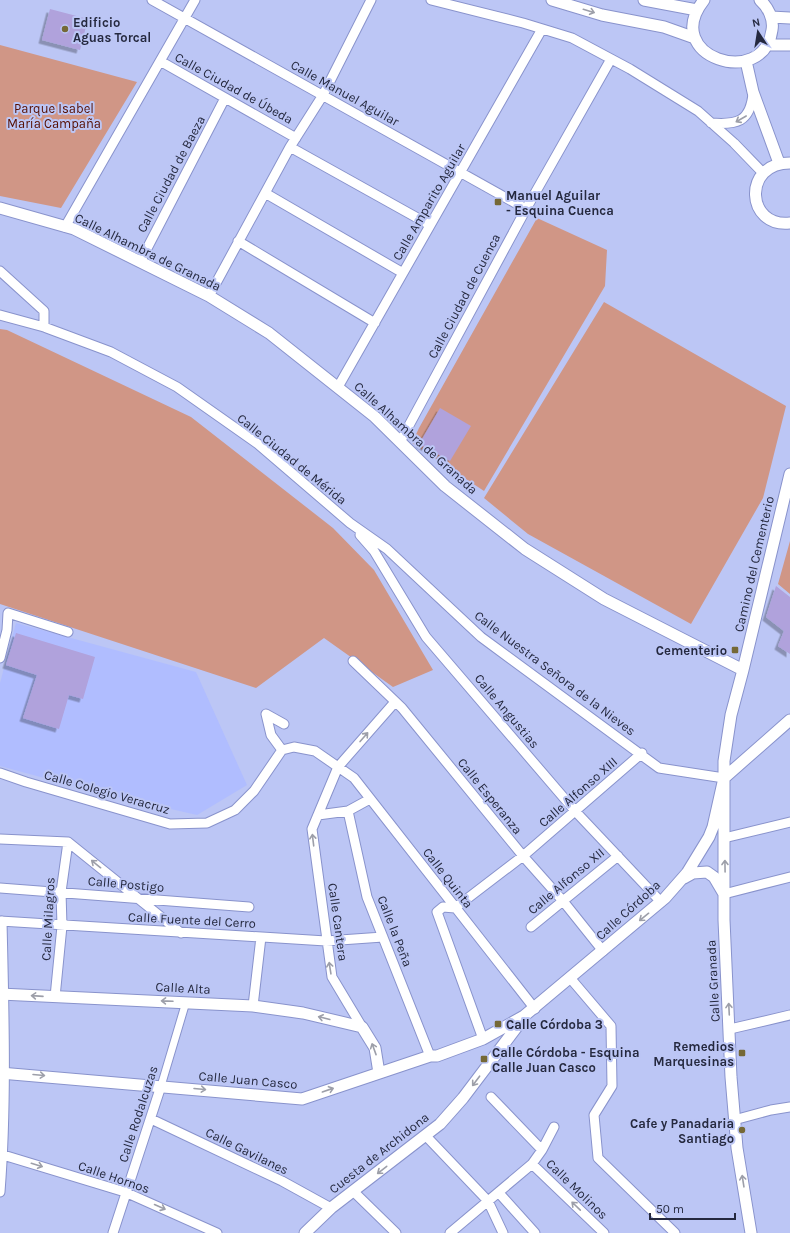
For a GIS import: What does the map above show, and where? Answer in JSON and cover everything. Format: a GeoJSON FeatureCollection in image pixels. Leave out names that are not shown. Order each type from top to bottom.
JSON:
{"type":"FeatureCollection","features":[{"type":"Feature","properties":{"kind":"street","name":"Calle Manuel Aguilar"},"geometry":{"type":"LineString","coordinates":[[152,0],[526,209]]}},
{"type":"Feature","properties":{"kind":"street"},"geometry":{"type":"LineString","coordinates":[[65,227],[195,0]]}},
{"type":"Feature","properties":{"kind":"street"},"geometry":{"type":"LineString","coordinates":[[209,296],[290,147],[323,95],[371,0]]}},
{"type":"Feature","properties":{"kind":"street"},"geometry":{"type":"LineString","coordinates":[[431,0],[572,38],[611,59],[698,111],[734,143],[762,173]]}},
{"type":"Feature","properties":{"kind":"street"},"geometry":{"type":"LineString","coordinates":[[552,0],[602,15],[664,27],[695,38]]}},
{"type":"Feature","properties":{"kind":"street"},"geometry":{"type":"LineString","coordinates":[[644,0],[697,10]]}},
{"type":"Feature","properties":{"kind":"street"},"geometry":{"type":"LineString","coordinates":[[704,0],[697,10],[694,20],[695,38],[705,52],[720,61],[733,63],[746,61],[758,54],[767,45],[772,29],[771,16],[760,0]]}},
{"type":"Feature","properties":{"kind":"street"},"geometry":{"type":"LineString","coordinates":[[771,16],[790,18]]}},
{"type":"Feature","properties":{"kind":"street","name":"Calle Amparito Aguilar"},"geometry":{"type":"LineString","coordinates":[[338,387],[542,29]]}},
{"type":"Feature","properties":{"kind":"street"},"geometry":{"type":"LineString","coordinates":[[767,45],[790,45]]}},
{"type":"Feature","properties":{"kind":"street","name":"Calle Ciudad de Cuenca"},"geometry":{"type":"LineString","coordinates":[[400,442],[526,209],[611,59]]}},
{"type":"Feature","properties":{"kind":"street","name":"Calle Ciudad de Úbeda"},"geometry":{"type":"LineString","coordinates":[[160,61],[296,138]]}},
{"type":"Feature","properties":{"kind":"street"},"geometry":{"type":"LineString","coordinates":[[746,61],[754,92],[785,163],[770,167],[762,173],[757,181],[755,191],[756,201],[760,210],[766,217],[775,222],[790,224]]}},
{"type":"Feature","properties":{"kind":"street"},"geometry":{"type":"LineString","coordinates":[[711,123],[732,124],[742,120],[748,115],[752,107],[754,92]]}},
{"type":"Feature","properties":{"kind":"street","name":"Calle Ciudad de Baeza"},"geometry":{"type":"LineString","coordinates":[[140,262],[225,98]]}},
{"type":"Feature","properties":{"kind":"street"},"geometry":{"type":"LineString","coordinates":[[290,147],[430,225]]}},
{"type":"Feature","properties":{"kind":"street"},"geometry":{"type":"LineString","coordinates":[[265,193],[403,273]]}},
{"type":"Feature","properties":{"kind":"street","name":"Calle Alhambra de Granada"},"geometry":{"type":"LineString","coordinates":[[0,208],[74,229],[209,296],[270,333],[375,417],[445,486],[525,549],[604,599],[743,670]]}},
{"type":"Feature","properties":{"kind":"street"},"geometry":{"type":"LineString","coordinates":[[238,241],[375,323]]}},
{"type":"Feature","properties":{"kind":"street"},"geometry":{"type":"LineString","coordinates":[[0,271],[44,311],[44,327]]}},
{"type":"Feature","properties":{"kind":"street","name":"Calle Ciudad de Mérida"},"geometry":{"type":"LineString","coordinates":[[0,315],[44,327],[111,352],[177,387],[258,444],[350,523]]}},
{"type":"Feature","properties":{"kind":"street","name":"Camino del Cementerio"},"geometry":{"type":"LineString","coordinates":[[724,778],[726,738],[790,474]]}},
{"type":"Feature","properties":{"kind":"street","name":"Calle Nuestra Señora de la Nieves"},"geometry":{"type":"LineString","coordinates":[[350,523],[387,549],[481,637],[659,768],[724,778]]}},
{"type":"Feature","properties":{"kind":"street","name":"Calle Angustias"},"geometry":{"type":"LineString","coordinates":[[350,523],[374,552],[426,637],[576,812],[661,902]]}},
{"type":"Feature","properties":{"kind":"street"},"geometry":{"type":"LineString","coordinates":[[0,658],[7,630],[4,611],[68,632]]}},
{"type":"Feature","properties":{"kind":"street","name":"Calle Esperanza"},"geometry":{"type":"LineString","coordinates":[[353,661],[395,702],[523,856],[563,901],[603,951]]}},
{"type":"Feature","properties":{"kind":"street","name":"Calle Cantera"},"geometry":{"type":"LineString","coordinates":[[379,1073],[375,1048],[332,978],[312,829],[338,767],[395,702]]}},
{"type":"Feature","properties":{"kind":"street"},"geometry":{"type":"LineString","coordinates":[[284,724],[266,714],[271,735],[282,750],[294,747],[316,751],[338,767]]}},
{"type":"Feature","properties":{"kind":"street"},"geometry":{"type":"LineString","coordinates":[[724,778],[790,720]]}},
{"type":"Feature","properties":{"kind":"street","name":"Calle Colegio Veracruz"},"geometry":{"type":"LineString","coordinates":[[0,773],[170,824],[207,823],[235,810],[254,791],[282,750]]}},
{"type":"Feature","properties":{"kind":"street","name":"Calle Alfonso XIII"},"geometry":{"type":"LineString","coordinates":[[455,908],[523,856],[642,754]]}},
{"type":"Feature","properties":{"kind":"street","name":"Calle Quinta"},"geometry":{"type":"LineString","coordinates":[[338,767],[354,778],[535,1009]]}},
{"type":"Feature","properties":{"kind":"street","name":"Calle Granada"},"geometry":{"type":"LineString","coordinates":[[724,778],[724,920],[734,1120],[751,1233]]}},
{"type":"Feature","properties":{"kind":"street","name":"Calle Córdoba"},"geometry":{"type":"LineString","coordinates":[[524,1016],[535,1009],[661,902],[680,881],[704,847],[713,827],[724,778]]}},
{"type":"Feature","properties":{"kind":"street"},"geometry":{"type":"LineString","coordinates":[[318,815],[348,811],[370,799]]}},
{"type":"Feature","properties":{"kind":"street","name":"Calle la Peña"},"geometry":{"type":"LineString","coordinates":[[348,811],[367,897],[430,1056]]}},
{"type":"Feature","properties":{"kind":"street"},"geometry":{"type":"LineString","coordinates":[[724,838],[790,822]]}},
{"type":"Feature","properties":{"kind":"street"},"geometry":{"type":"LineString","coordinates":[[0,839],[68,842],[181,933]]}},
{"type":"Feature","properties":{"kind":"street","name":"Calle Milagros"},"geometry":{"type":"LineString","coordinates":[[55,997],[62,926],[61,892],[68,842]]}},
{"type":"Feature","properties":{"kind":"street","name":"Calle Alfonso XII"},"geometry":{"type":"LineString","coordinates":[[531,927],[618,856]]}},
{"type":"Feature","properties":{"kind":"street"},"geometry":{"type":"LineString","coordinates":[[680,881],[693,873],[707,872],[714,877],[724,894],[790,877]]}},
{"type":"Feature","properties":{"kind":"street","name":"Calle Postigo"},"geometry":{"type":"LineString","coordinates":[[0,888],[249,907]]}},
{"type":"Feature","properties":{"kind":"street"},"geometry":{"type":"LineString","coordinates":[[455,908],[443,907],[437,912],[483,1038],[488,1040],[491,1045],[490,1062]]}},
{"type":"Feature","properties":{"kind":"street"},"geometry":{"type":"LineString","coordinates":[[0,1192],[2,1073],[1,921]]}},
{"type":"Feature","properties":{"kind":"street","name":"Calle Fuente del Cerro"},"geometry":{"type":"LineString","coordinates":[[1,921],[181,933],[326,940],[383,937]]}},
{"type":"Feature","properties":{"kind":"street"},"geometry":{"type":"LineString","coordinates":[[253,1006],[261,937]]}},
{"type":"Feature","properties":{"kind":"street"},"geometry":{"type":"LineString","coordinates":[[571,979],[610,1026],[612,1086],[594,1115],[598,1158],[675,1233]]}},
{"type":"Feature","properties":{"kind":"street","name":"Calle Alta"},"geometry":{"type":"LineString","coordinates":[[2,994],[253,1006],[303,1013],[362,1027]]}},
{"type":"Feature","properties":{"kind":"street","name":"Calle Rodalcuzas"},"geometry":{"type":"LineString","coordinates":[[113,1233],[125,1192],[152,1119],[186,1002]]}},
{"type":"Feature","properties":{"kind":"street"},"geometry":{"type":"LineString","coordinates":[[730,1029],[790,1015]]}},
{"type":"Feature","properties":{"kind":"street","name":"Calle Juan Casco"},"geometry":{"type":"LineString","coordinates":[[2,1073],[302,1099],[430,1056],[437,1056],[483,1038],[524,1016]]}},
{"type":"Feature","properties":{"kind":"street","name":"Cuesta de Archidona"},"geometry":{"type":"LineString","coordinates":[[305,1233],[331,1208],[354,1192],[440,1124],[463,1098],[524,1016]]}},
{"type":"Feature","properties":{"kind":"street","name":"Calle Molinos"},"geometry":{"type":"LineString","coordinates":[[491,1097],[542,1150]]}},
{"type":"Feature","properties":{"kind":"street"},"geometry":{"type":"LineString","coordinates":[[734,1120],[771,1110],[790,1107]]}},
{"type":"Feature","properties":{"kind":"street","name":"Calle Gavilanes"},"geometry":{"type":"LineString","coordinates":[[152,1119],[282,1181],[331,1208]]}},
{"type":"Feature","properties":{"kind":"street"},"geometry":{"type":"LineString","coordinates":[[450,1233],[532,1164],[542,1150],[554,1126]]}},
{"type":"Feature","properties":{"kind":"street"},"geometry":{"type":"LineString","coordinates":[[426,1136],[488,1201],[503,1233]]}},
{"type":"Feature","properties":{"kind":"street","name":"Calle Hornos"},"geometry":{"type":"LineString","coordinates":[[1,1154],[125,1192],[217,1233]]}},
{"type":"Feature","properties":{"kind":"street","name":"Calle Molinos"},"geometry":{"type":"LineString","coordinates":[[532,1164],[604,1233]]}},
{"type":"Feature","properties":{"kind":"street"},"geometry":{"type":"LineString","coordinates":[[354,1192],[396,1233]]}},
{"type":"Feature","properties":{"kind":"street"},"geometry":{"type":"LineString","coordinates":[[499,1193],[534,1233]]}},
{"type":"Feature","properties":{"kind":"shaded area"},"geometry":{"type":"Polygon","coordinates":[[[16,623],[196,672],[247,785],[197,815],[92,791],[0,766],[0,683],[16,623]]]}},
{"type":"Feature","properties":{"kind":"green space","name":"Parque Isabel María Campaña"},"geometry":{"type":"Polygon","coordinates":[[[0,45],[137,82],[61,208],[0,196],[0,45]]]}},
{"type":"Feature","properties":{"kind":"green space"},"geometry":{"type":"Polygon","coordinates":[[[537,218],[607,250],[605,286],[484,491],[412,443],[537,218]]]}},
{"type":"Feature","properties":{"kind":"green space"},"geometry":{"type":"Polygon","coordinates":[[[604,302],[786,406],[763,498],[691,624],[528,534],[484,498],[604,302]]]}},
{"type":"Feature","properties":{"kind":"green space"},"geometry":{"type":"Polygon","coordinates":[[[0,329],[7,330],[191,417],[333,528],[374,570],[433,670],[393,687],[324,638],[256,688],[0,604],[0,329]]]}},
{"type":"Feature","properties":{"kind":"green space"},"geometry":{"type":"Polygon","coordinates":[[[790,541],[790,594],[778,584],[790,541]]]}},
{"type":"Feature","properties":{"kind":"building","name":"Edificio Aguas Torcal"},"geometry":{"type":"Polygon","coordinates":[[[50,9],[88,19],[80,50],[42,40],[50,9]]]}},
{"type":"Feature","properties":{"kind":"building"},"geometry":{"type":"Polygon","coordinates":[[[440,408],[471,426],[450,461],[419,444],[440,408]]]}},
{"type":"Feature","properties":{"kind":"building"},"geometry":{"type":"Polygon","coordinates":[[[776,586],[790,597],[790,654],[778,646],[784,631],[766,617],[776,586]]]}},
{"type":"Feature","properties":{"kind":"building"},"geometry":{"type":"Polygon","coordinates":[[[16,633],[95,657],[83,699],[69,695],[59,729],[23,718],[37,675],[6,665],[16,633]]]}},
{"type":"Feature","properties":{"kind":"place","name":"Edificio Aguas Torcal"},"geometry":{"type":"Point","coordinates":[65,29]}},
{"type":"Feature","properties":{"kind":"place","name":"Manuel Aguilar - Esquina Cuenca"},"geometry":{"type":"Point","coordinates":[498,202]}},
{"type":"Feature","properties":{"kind":"place","name":"Cementerio"},"geometry":{"type":"Point","coordinates":[735,650]}},
{"type":"Feature","properties":{"kind":"place","name":"Calle Córdoba 3"},"geometry":{"type":"Point","coordinates":[498,1024]}},
{"type":"Feature","properties":{"kind":"place","name":"Remedios Marquesinas"},"geometry":{"type":"Point","coordinates":[742,1053]}},
{"type":"Feature","properties":{"kind":"place","name":"Calle Córdoba - Esquina Calle Juan Casco"},"geometry":{"type":"Point","coordinates":[484,1059]}},
{"type":"Feature","properties":{"kind":"place","name":"Cafe y Panadaria Santiago"},"geometry":{"type":"Point","coordinates":[742,1130]}}]}
